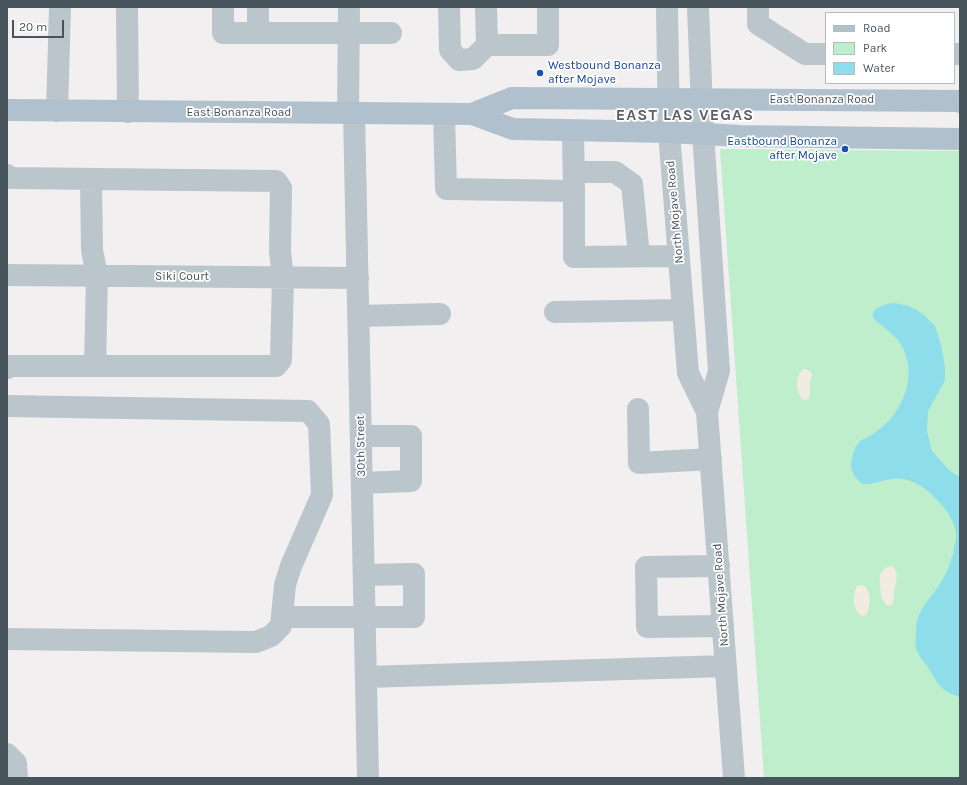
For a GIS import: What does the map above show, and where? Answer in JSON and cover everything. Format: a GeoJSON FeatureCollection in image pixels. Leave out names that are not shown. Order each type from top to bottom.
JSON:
{"type":"FeatureCollection","features":[{"type":"Feature","properties":{"kind":"main road","name":"East Bonanza Road"},"geometry":{"type":"LineString","coordinates":[[472,114],[512,98],[960,102]]}},
{"type":"Feature","properties":{"kind":"main road","name":"East Bonanza Road"},"geometry":{"type":"LineString","coordinates":[[7,110],[472,114],[513,129],[703,133],[740,136],[960,139]]}},
{"type":"Feature","properties":{"kind":"street"},"geometry":{"type":"LineString","coordinates":[[57,111],[60,7]]}},
{"type":"Feature","properties":{"kind":"street"},"geometry":{"type":"LineString","coordinates":[[127,7],[128,112]]}},
{"type":"Feature","properties":{"kind":"street"},"geometry":{"type":"LineString","coordinates":[[224,7],[223,33],[391,34]]}},
{"type":"Feature","properties":{"kind":"street"},"geometry":{"type":"LineString","coordinates":[[258,7],[258,33]]}},
{"type":"Feature","properties":{"kind":"street","name":"30th Street"},"geometry":{"type":"LineString","coordinates":[[349,7],[351,113],[358,278],[368,778]]}},
{"type":"Feature","properties":{"kind":"street"},"geometry":{"type":"LineString","coordinates":[[449,7],[450,50],[459,60],[473,59],[487,45],[548,44],[548,7]]}},
{"type":"Feature","properties":{"kind":"street"},"geometry":{"type":"LineString","coordinates":[[486,7],[487,45]]}},
{"type":"Feature","properties":{"kind":"street","name":"North Mojave Road"},"geometry":{"type":"LineString","coordinates":[[667,7],[669,132],[688,373],[708,412]]}},
{"type":"Feature","properties":{"kind":"street","name":"North Mojave Road"},"geometry":{"type":"LineString","coordinates":[[698,7],[701,100],[719,371],[708,412],[734,778]]}},
{"type":"Feature","properties":{"kind":"street"},"geometry":{"type":"LineString","coordinates":[[758,7],[758,24],[805,54],[825,54]]}},
{"type":"Feature","properties":{"kind":"street"},"geometry":{"type":"LineString","coordinates":[[444,114],[446,189],[574,181],[615,172],[632,184],[639,256]]}},
{"type":"Feature","properties":{"kind":"street"},"geometry":{"type":"LineString","coordinates":[[573,130],[574,257],[678,256]]}},
{"type":"Feature","properties":{"kind":"street"},"geometry":{"type":"LineString","coordinates":[[7,175],[11,178],[276,181],[281,188],[280,252],[283,277],[281,360],[276,366],[8,366],[7,368]]}},
{"type":"Feature","properties":{"kind":"street"},"geometry":{"type":"LineString","coordinates":[[91,179],[92,250],[96,276],[95,366]]}},
{"type":"Feature","properties":{"kind":"street","name":"Siki Court"},"geometry":{"type":"LineString","coordinates":[[7,275],[358,278]]}},
{"type":"Feature","properties":{"kind":"street"},"geometry":{"type":"LineString","coordinates":[[555,312],[683,310]]}},
{"type":"Feature","properties":{"kind":"street"},"geometry":{"type":"LineString","coordinates":[[358,316],[440,314]]}},
{"type":"Feature","properties":{"kind":"street"},"geometry":{"type":"LineString","coordinates":[[7,406],[308,411],[319,424],[322,495],[291,566],[285,586],[281,626],[271,636],[256,642],[7,639]]}},
{"type":"Feature","properties":{"kind":"street"},"geometry":{"type":"LineString","coordinates":[[638,409],[639,463],[711,460]]}},
{"type":"Feature","properties":{"kind":"street"},"geometry":{"type":"LineString","coordinates":[[361,436],[411,436],[411,481],[362,482]]}},
{"type":"Feature","properties":{"kind":"street"},"geometry":{"type":"LineString","coordinates":[[718,566],[646,567],[647,627],[723,626]]}},
{"type":"Feature","properties":{"kind":"street"},"geometry":{"type":"LineString","coordinates":[[282,617],[414,617],[414,574],[364,575]]}},
{"type":"Feature","properties":{"kind":"street"},"geometry":{"type":"LineString","coordinates":[[366,677],[726,666]]}},
{"type":"Feature","properties":{"kind":"street"},"geometry":{"type":"LineString","coordinates":[[7,754],[16,763],[17,778]]}},
{"type":"Feature","properties":{"kind":"green space"},"geometry":{"type":"Polygon","coordinates":[[[720,149],[960,151],[960,778],[764,778],[720,149]]]}},
{"type":"Feature","properties":{"kind":"sand"},"geometry":{"type":"Polygon","coordinates":[[[804,369],[811,373],[812,377],[810,380],[810,396],[803,400],[799,393],[797,380],[804,369]]]}},
{"type":"Feature","properties":{"kind":"sand"},"geometry":{"type":"Polygon","coordinates":[[[892,566],[896,571],[897,578],[893,602],[892,605],[889,606],[884,602],[882,596],[880,576],[884,569],[892,566]]]}},
{"type":"Feature","properties":{"kind":"sand"},"geometry":{"type":"Polygon","coordinates":[[[862,585],[869,594],[869,607],[867,614],[863,616],[857,611],[854,603],[855,589],[857,586],[862,585]]]}},
{"type":"Feature","properties":{"kind":"water"},"geometry":{"type":"Polygon","coordinates":[[[893,303],[908,306],[917,310],[935,326],[941,345],[945,367],[945,380],[928,411],[927,431],[932,451],[949,470],[960,477],[960,697],[949,693],[941,687],[916,649],[917,621],[923,607],[942,580],[951,559],[956,537],[953,522],[937,500],[924,488],[915,483],[898,478],[862,484],[854,475],[851,467],[853,452],[857,444],[890,420],[903,400],[906,390],[909,371],[905,352],[898,340],[875,320],[873,316],[873,313],[878,308],[893,303]]]}},
{"type":"Feature","properties":{"kind":"place","name":"Westbound Bonanza after Mojave"},"geometry":{"type":"Point","coordinates":[540,73]}},
{"type":"Feature","properties":{"kind":"place","name":"Eastbound Bonanza after Mojave"},"geometry":{"type":"Point","coordinates":[845,149]}},
{"type":"Feature","properties":{"kind":"district","name":"EAST LAS VEGAS"},"geometry":{"type":"Point","coordinates":[685,115]}}]}
